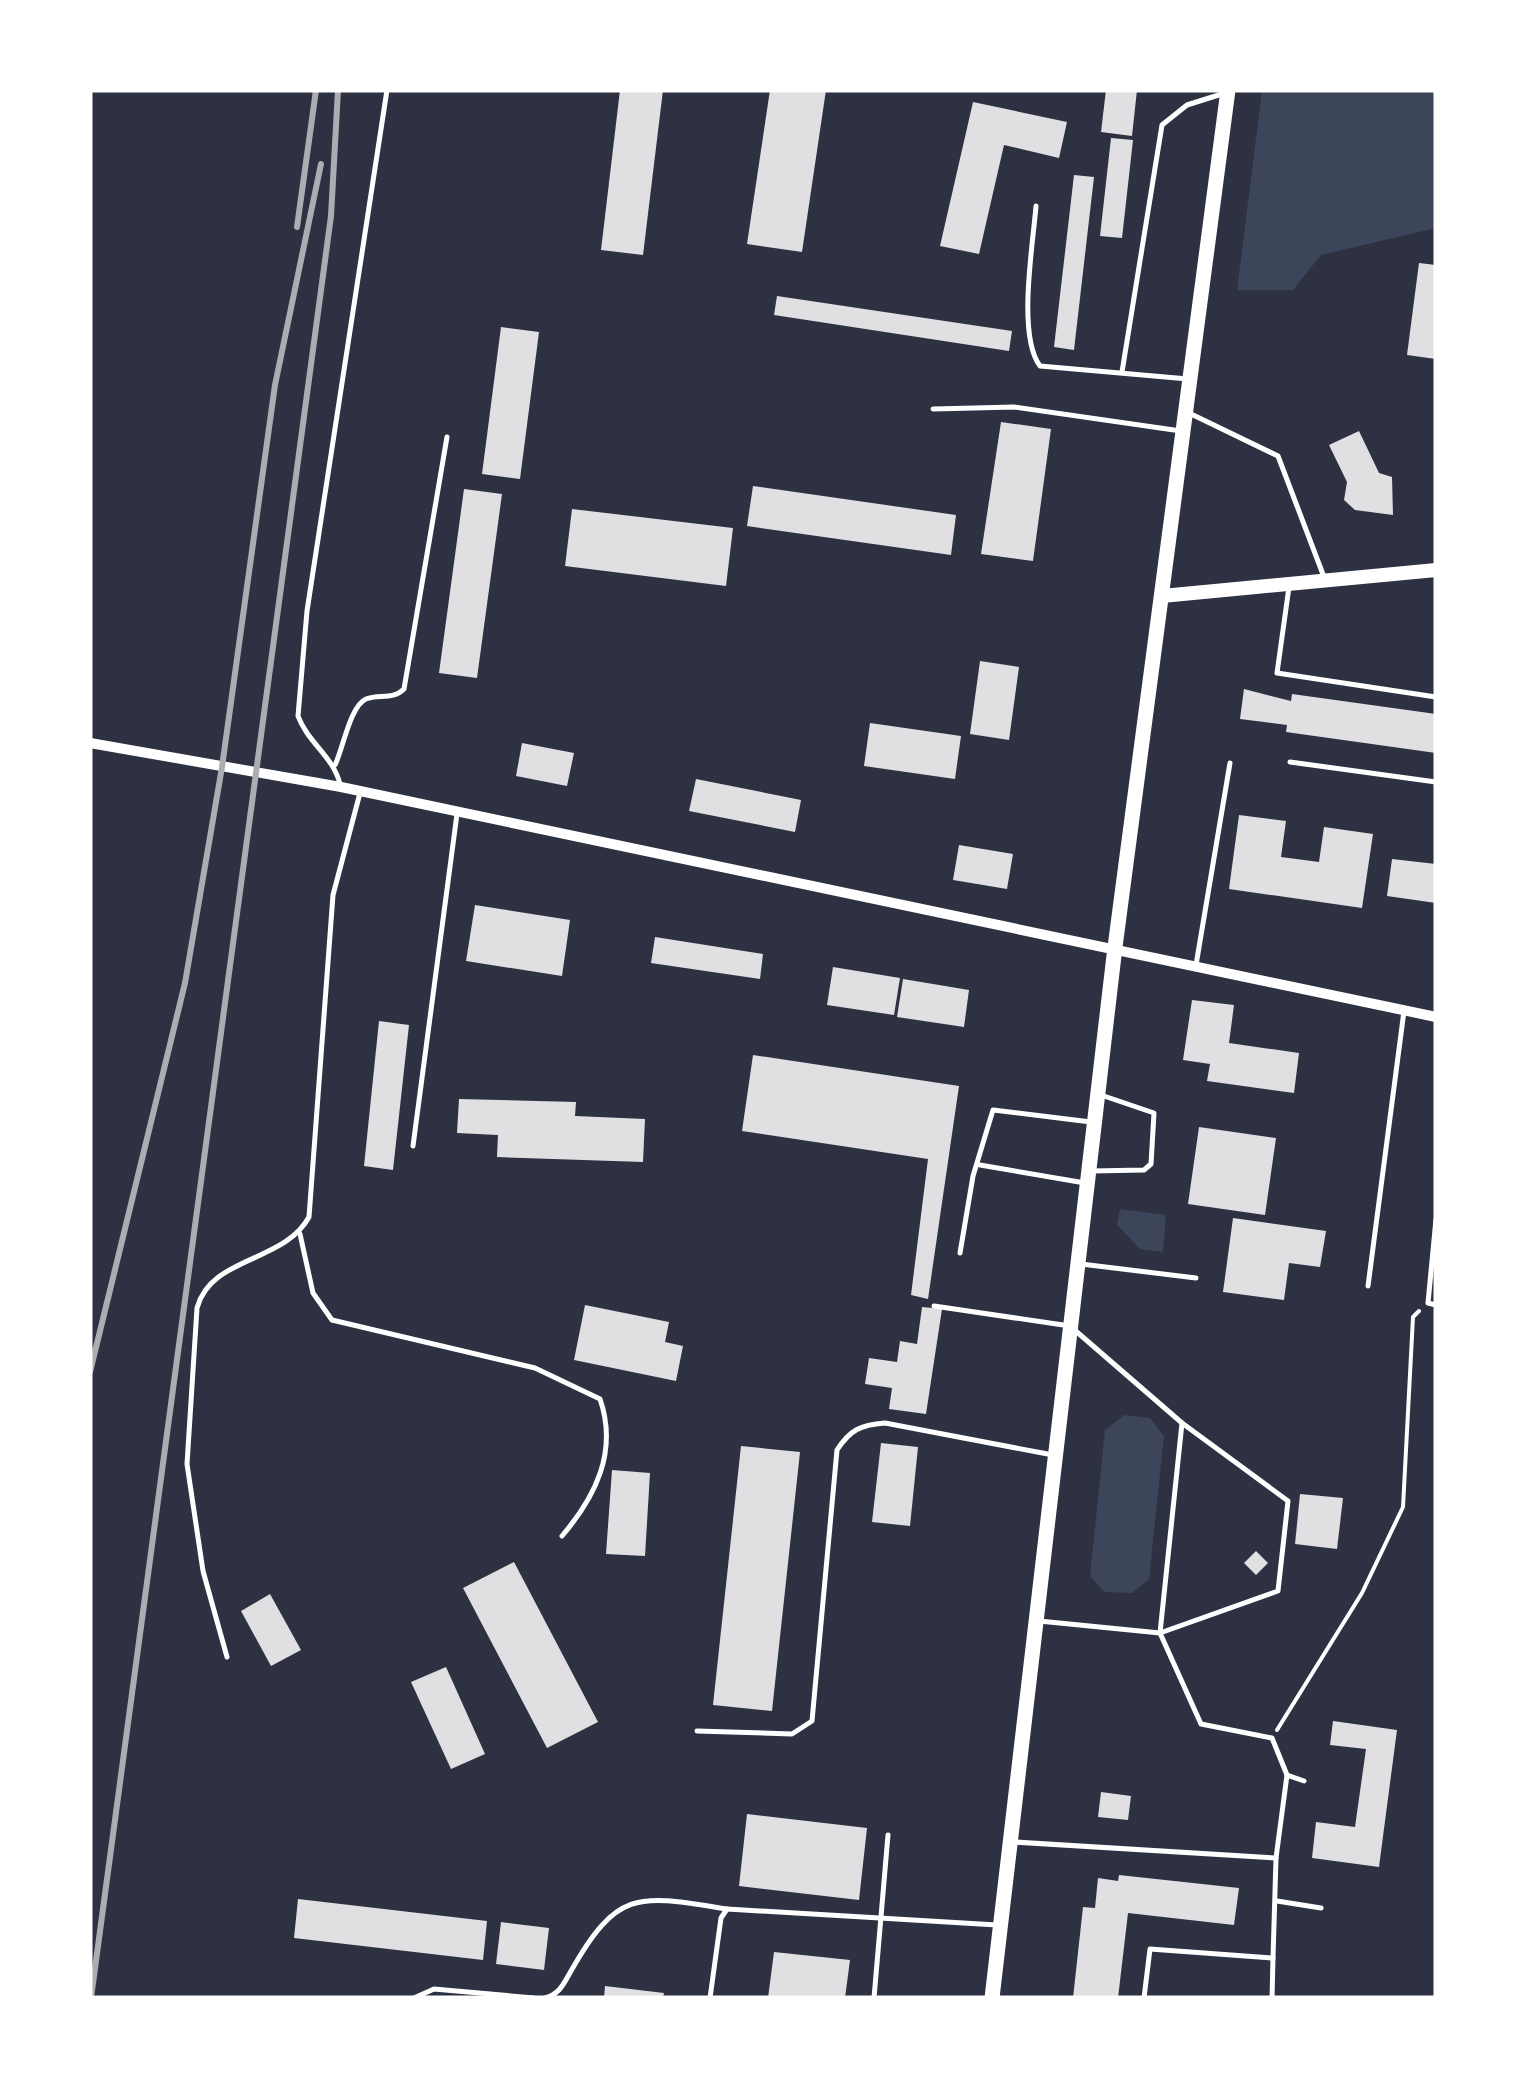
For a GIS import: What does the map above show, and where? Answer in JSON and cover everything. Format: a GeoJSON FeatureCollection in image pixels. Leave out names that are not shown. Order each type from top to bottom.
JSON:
{"type":"FeatureCollection","features":[{"type":"Feature","properties":{"kind":"main road"},"geometry":{"type":"LineString","coordinates":[[992,1998],[1114,947],[1227,91]]}},
{"type":"Feature","properties":{"kind":"street"},"geometry":{"type":"LineString","coordinates":[[1162,596],[1436,570]]}},
{"type":"Feature","properties":{"kind":"street"},"geometry":{"type":"LineString","coordinates":[[90,743],[341,787],[1436,1017]]}},
{"type":"Feature","properties":{"kind":"lane"},"geometry":{"type":"LineString","coordinates":[[341,787],[335,764],[301,724],[300,698],[309,592],[387,90]]}},
{"type":"Feature","properties":{"kind":"lane"},"geometry":{"type":"LineString","coordinates":[[1122,372],[1162,126],[1187,105],[1227,91]]}},
{"type":"Feature","properties":{"kind":"lane"},"geometry":{"type":"LineString","coordinates":[[1036,206],[1028,331],[1031,355],[1040,366],[1191,379]]}},
{"type":"Feature","properties":{"kind":"lane"},"geometry":{"type":"LineString","coordinates":[[933,409],[1014,407],[1184,431]]}},
{"type":"Feature","properties":{"kind":"lane"},"geometry":{"type":"LineString","coordinates":[[1186,412],[1278,456],[1326,580]]}},
{"type":"Feature","properties":{"kind":"lane"},"geometry":{"type":"LineString","coordinates":[[335,764],[358,704],[369,698],[396,696],[404,689],[447,437]]}},
{"type":"Feature","properties":{"kind":"lane"},"geometry":{"type":"LineString","coordinates":[[1290,584],[1277,673],[1436,696]]}},
{"type":"Feature","properties":{"kind":"lane"},"geometry":{"type":"LineString","coordinates":[[1290,762],[1436,782]]}},
{"type":"Feature","properties":{"kind":"lane"},"geometry":{"type":"LineString","coordinates":[[1196,965],[1230,763]]}},
{"type":"Feature","properties":{"kind":"lane"},"geometry":{"type":"LineString","coordinates":[[228,1657],[203,1571],[187,1464],[197,1308],[202,1290],[215,1276],[300,1234],[309,1217],[333,895],[360,793]]}},
{"type":"Feature","properties":{"kind":"lane"},"geometry":{"type":"LineString","coordinates":[[413,1146],[457,814]]}},
{"type":"Feature","properties":{"kind":"lane"},"geometry":{"type":"LineString","coordinates":[[1368,1286],[1404,1010]]}},
{"type":"Feature","properties":{"kind":"lane"},"geometry":{"type":"LineString","coordinates":[[980,1165],[1088,1177],[1144,1170],[1151,1164],[1154,1114],[1098,1094]]}},
{"type":"Feature","properties":{"kind":"lane"},"geometry":{"type":"LineString","coordinates":[[960,1253],[973,1176],[980,1165],[993,1110],[1094,1123]]}},
{"type":"Feature","properties":{"kind":"lane"},"geometry":{"type":"LineString","coordinates":[[1436,1219],[1428,1303],[1436,1305]]}},
{"type":"Feature","properties":{"kind":"lane"},"geometry":{"type":"LineString","coordinates":[[300,1234],[313,1293],[332,1320],[535,1368],[600,1399],[608,1420],[606,1462],[591,1496],[562,1536]]}},
{"type":"Feature","properties":{"kind":"lane"},"geometry":{"type":"LineString","coordinates":[[1078,1264],[1196,1278]]}},
{"type":"Feature","properties":{"kind":"lane"},"geometry":{"type":"LineString","coordinates":[[934,1306],[1070,1326],[1182,1423],[1288,1501],[1278,1591],[1160,1633],[1036,1621]]}},
{"type":"Feature","properties":{"kind":"lane"},"geometry":{"type":"LineString","coordinates":[[1182,1423],[1160,1633],[1201,1724],[1272,1738],[1287,1775],[1276,1858],[1272,1998]]}},
{"type":"Feature","properties":{"kind":"lane"},"geometry":{"type":"LineString","coordinates":[[697,1731],[792,1734],[812,1721],[837,1450],[848,1433],[863,1424],[884,1424],[1055,1456]]}},
{"type":"Feature","properties":{"kind":"lane"},"geometry":{"type":"LineString","coordinates":[[1287,1775],[1304,1780]]}},
{"type":"Feature","properties":{"kind":"lane"},"geometry":{"type":"LineString","coordinates":[[874,1998],[888,1834]]}},
{"type":"Feature","properties":{"kind":"lane"},"geometry":{"type":"LineString","coordinates":[[1010,1842],[1276,1858]]}},
{"type":"Feature","properties":{"kind":"lane"},"geometry":{"type":"LineString","coordinates":[[546,1998],[560,1990],[601,1922],[620,1908],[643,1900],[727,1909],[1000,1925]]}},
{"type":"Feature","properties":{"kind":"lane"},"geometry":{"type":"LineString","coordinates":[[1277,1901],[1321,1908]]}},
{"type":"Feature","properties":{"kind":"lane"},"geometry":{"type":"LineString","coordinates":[[710,1998],[721,1918],[727,1909]]}},
{"type":"Feature","properties":{"kind":"lane"},"geometry":{"type":"LineString","coordinates":[[1144,1998],[1150,1949],[1273,1958]]}},
{"type":"Feature","properties":{"kind":"lane"},"geometry":{"type":"LineString","coordinates":[[414,1998],[434,1989],[534,1998]]}},
{"type":"Feature","properties":{"kind":"path"},"geometry":{"type":"LineString","coordinates":[[1272,1738],[1362,1593],[1403,1507],[1412,1317],[1428,1303]]}},
{"type":"Feature","properties":{"kind":"shaded area"},"geometry":{"type":"Polygon","coordinates":[[[1262,90],[1436,90],[1436,228],[1321,255],[1293,290],[1237,290],[1262,90]]]}},
{"type":"Feature","properties":{"kind":"shaded area"},"geometry":{"type":"Polygon","coordinates":[[[1120,1209],[1166,1215],[1163,1252],[1140,1249],[1117,1225],[1120,1209]]]}},
{"type":"Feature","properties":{"kind":"shaded area"},"geometry":{"type":"Polygon","coordinates":[[[1124,1415],[1150,1418],[1164,1436],[1149,1579],[1132,1593],[1104,1592],[1090,1576],[1105,1430],[1124,1415]]]}},
{"type":"Feature","properties":{"kind":"building"},"geometry":{"type":"Polygon","coordinates":[[[620,90],[663,90],[643,255],[601,250],[620,90]]]}},
{"type":"Feature","properties":{"kind":"building"},"geometry":{"type":"Polygon","coordinates":[[[770,90],[826,90],[802,252],[747,244],[770,90]]]}},
{"type":"Feature","properties":{"kind":"building"},"geometry":{"type":"Polygon","coordinates":[[[1106,90],[1137,90],[1132,136],[1101,132],[1106,90]]]}},
{"type":"Feature","properties":{"kind":"building"},"geometry":{"type":"Polygon","coordinates":[[[973,102],[1067,122],[1059,158],[1004,145],[979,254],[940,246],[973,102]]]}},
{"type":"Feature","properties":{"kind":"building"},"geometry":{"type":"Polygon","coordinates":[[[1111,138],[1133,140],[1122,238],[1100,236],[1111,138]]]}},
{"type":"Feature","properties":{"kind":"building"},"geometry":{"type":"Polygon","coordinates":[[[1074,175],[1094,177],[1074,350],[1054,347],[1074,175]]]}},
{"type":"Feature","properties":{"kind":"building"},"geometry":{"type":"Polygon","coordinates":[[[1419,263],[1436,265],[1436,359],[1407,355],[1419,263]]]}},
{"type":"Feature","properties":{"kind":"building"},"geometry":{"type":"Polygon","coordinates":[[[777,296],[1012,331],[1009,351],[774,315],[777,296]]]}},
{"type":"Feature","properties":{"kind":"building"},"geometry":{"type":"Polygon","coordinates":[[[501,327],[539,332],[520,479],[482,474],[501,327]]]}},
{"type":"Feature","properties":{"kind":"building"},"geometry":{"type":"Polygon","coordinates":[[[1001,422],[1051,429],[1033,561],[981,554],[1001,422]]]}},
{"type":"Feature","properties":{"kind":"building"},"geometry":{"type":"Polygon","coordinates":[[[1359,431],[1379,473],[1392,477],[1393,515],[1355,510],[1344,500],[1347,482],[1329,445],[1359,431]]]}},
{"type":"Feature","properties":{"kind":"building"},"geometry":{"type":"Polygon","coordinates":[[[753,486],[956,515],[951,555],[747,526],[753,486]]]}},
{"type":"Feature","properties":{"kind":"building"},"geometry":{"type":"Polygon","coordinates":[[[464,489],[502,494],[477,678],[439,673],[464,489]]]}},
{"type":"Feature","properties":{"kind":"building"},"geometry":{"type":"Polygon","coordinates":[[[572,509],[733,528],[726,586],[565,566],[572,509]]]}},
{"type":"Feature","properties":{"kind":"building"},"geometry":{"type":"Polygon","coordinates":[[[980,661],[1019,667],[1009,740],[970,734],[980,661]]]}},
{"type":"Feature","properties":{"kind":"building"},"geometry":{"type":"Polygon","coordinates":[[[1244,689],[1291,701],[1292,694],[1436,714],[1436,753],[1286,732],[1287,725],[1240,719],[1244,689]]]}},
{"type":"Feature","properties":{"kind":"building"},"geometry":{"type":"Polygon","coordinates":[[[870,723],[961,736],[955,779],[864,766],[870,723]]]}},
{"type":"Feature","properties":{"kind":"building"},"geometry":{"type":"Polygon","coordinates":[[[522,743],[574,753],[567,786],[516,776],[522,743]]]}},
{"type":"Feature","properties":{"kind":"building"},"geometry":{"type":"Polygon","coordinates":[[[696,779],[801,800],[795,832],[689,811],[696,779]]]}},
{"type":"Feature","properties":{"kind":"building"},"geometry":{"type":"Polygon","coordinates":[[[1239,815],[1286,821],[1281,857],[1319,862],[1324,827],[1373,834],[1362,908],[1229,889],[1239,815]]]}},
{"type":"Feature","properties":{"kind":"building"},"geometry":{"type":"Polygon","coordinates":[[[959,845],[1013,854],[1007,889],[953,880],[959,845]]]}},
{"type":"Feature","properties":{"kind":"building"},"geometry":{"type":"Polygon","coordinates":[[[1392,859],[1436,864],[1436,903],[1387,896],[1392,859]]]}},
{"type":"Feature","properties":{"kind":"building"},"geometry":{"type":"Polygon","coordinates":[[[475,905],[570,920],[562,976],[466,961],[475,905]]]}},
{"type":"Feature","properties":{"kind":"building"},"geometry":{"type":"Polygon","coordinates":[[[655,937],[763,954],[760,979],[651,963],[655,937]]]}},
{"type":"Feature","properties":{"kind":"building"},"geometry":{"type":"Polygon","coordinates":[[[833,967],[900,978],[894,1015],[827,1005],[833,967]]]}},
{"type":"Feature","properties":{"kind":"building"},"geometry":{"type":"Polygon","coordinates":[[[903,979],[969,990],[964,1027],[897,1017],[903,979]]]}},
{"type":"Feature","properties":{"kind":"building"},"geometry":{"type":"Polygon","coordinates":[[[1192,1000],[1234,1005],[1229,1043],[1299,1053],[1294,1093],[1207,1081],[1210,1064],[1183,1060],[1192,1000]]]}},
{"type":"Feature","properties":{"kind":"building"},"geometry":{"type":"Polygon","coordinates":[[[379,1021],[409,1025],[393,1170],[364,1166],[379,1021]]]}},
{"type":"Feature","properties":{"kind":"building"},"geometry":{"type":"Polygon","coordinates":[[[753,1055],[959,1086],[928,1299],[911,1295],[928,1159],[742,1131],[753,1055]]]}},
{"type":"Feature","properties":{"kind":"building"},"geometry":{"type":"Polygon","coordinates":[[[459,1099],[576,1102],[575,1116],[645,1119],[643,1162],[497,1157],[498,1135],[457,1133],[459,1099]]]}},
{"type":"Feature","properties":{"kind":"building"},"geometry":{"type":"Polygon","coordinates":[[[1199,1127],[1276,1138],[1265,1215],[1188,1204],[1199,1127]]]}},
{"type":"Feature","properties":{"kind":"building"},"geometry":{"type":"Polygon","coordinates":[[[1233,1218],[1326,1231],[1320,1267],[1289,1263],[1284,1300],[1223,1292],[1233,1218]]]}},
{"type":"Feature","properties":{"kind":"building"},"geometry":{"type":"Polygon","coordinates":[[[585,1305],[669,1322],[665,1342],[683,1346],[676,1381],[574,1360],[585,1305]]]}},
{"type":"Feature","properties":{"kind":"building"},"geometry":{"type":"Polygon","coordinates":[[[922,1307],[942,1309],[926,1414],[889,1409],[892,1388],[865,1384],[869,1358],[897,1362],[900,1341],[917,1344],[922,1307]]]}},
{"type":"Feature","properties":{"kind":"building"},"geometry":{"type":"Polygon","coordinates":[[[881,1443],[918,1447],[910,1526],[872,1522],[881,1443]]]}},
{"type":"Feature","properties":{"kind":"building"},"geometry":{"type":"Polygon","coordinates":[[[741,1446],[800,1452],[772,1711],[713,1705],[741,1446]]]}},
{"type":"Feature","properties":{"kind":"building"},"geometry":{"type":"Polygon","coordinates":[[[612,1470],[650,1473],[645,1556],[606,1554],[612,1470]]]}},
{"type":"Feature","properties":{"kind":"building"},"geometry":{"type":"Polygon","coordinates":[[[1300,1494],[1343,1498],[1337,1549],[1295,1544],[1300,1494]]]}},
{"type":"Feature","properties":{"kind":"building"},"geometry":{"type":"Polygon","coordinates":[[[1256,1551],[1268,1563],[1256,1575],[1244,1563],[1256,1551]]]}},
{"type":"Feature","properties":{"kind":"building"},"geometry":{"type":"Polygon","coordinates":[[[514,1562],[598,1722],[547,1748],[463,1588],[514,1562]]]}},
{"type":"Feature","properties":{"kind":"building"},"geometry":{"type":"Polygon","coordinates":[[[270,1594],[301,1650],[271,1666],[241,1611],[270,1594]]]}},
{"type":"Feature","properties":{"kind":"building"},"geometry":{"type":"Polygon","coordinates":[[[446,1667],[485,1754],[451,1769],[411,1682],[446,1667]]]}},
{"type":"Feature","properties":{"kind":"building"},"geometry":{"type":"Polygon","coordinates":[[[1333,1721],[1397,1730],[1379,1867],[1312,1858],[1316,1822],[1355,1827],[1366,1749],[1330,1745],[1333,1721]]]}},
{"type":"Feature","properties":{"kind":"building"},"geometry":{"type":"Polygon","coordinates":[[[1101,1792],[1131,1796],[1128,1820],[1098,1817],[1101,1792]]]}},
{"type":"Feature","properties":{"kind":"building"},"geometry":{"type":"Polygon","coordinates":[[[747,1814],[867,1828],[859,1900],[739,1886],[747,1814]]]}},
{"type":"Feature","properties":{"kind":"building"},"geometry":{"type":"Polygon","coordinates":[[[1119,1875],[1239,1888],[1234,1925],[1128,1913],[1118,1998],[1073,1998],[1083,1907],[1095,1908],[1098,1878],[1118,1881],[1119,1875]]]}},
{"type":"Feature","properties":{"kind":"building"},"geometry":{"type":"Polygon","coordinates":[[[298,1899],[487,1921],[483,1960],[294,1938],[298,1899]]]}},
{"type":"Feature","properties":{"kind":"building"},"geometry":{"type":"Polygon","coordinates":[[[501,1922],[549,1928],[544,1970],[496,1964],[501,1922]]]}},
{"type":"Feature","properties":{"kind":"building"},"geometry":{"type":"Polygon","coordinates":[[[774,1952],[850,1960],[845,1998],[768,1998],[774,1952]]]}},
{"type":"Feature","properties":{"kind":"building"},"geometry":{"type":"Polygon","coordinates":[[[605,1986],[664,1993],[663,1998],[604,1998],[605,1986]]]}},
{"type":"Feature","properties":{"kind":"railway"},"geometry":{"type":"LineString","coordinates":[[297,227],[316,90]]}},
{"type":"Feature","properties":{"kind":"railway"},"geometry":{"type":"LineString","coordinates":[[91,1998],[331,216],[338,90]]}},
{"type":"Feature","properties":{"kind":"railway"},"geometry":{"type":"LineString","coordinates":[[90,1372],[185,983],[222,767],[275,385],[321,164]]}}]}
